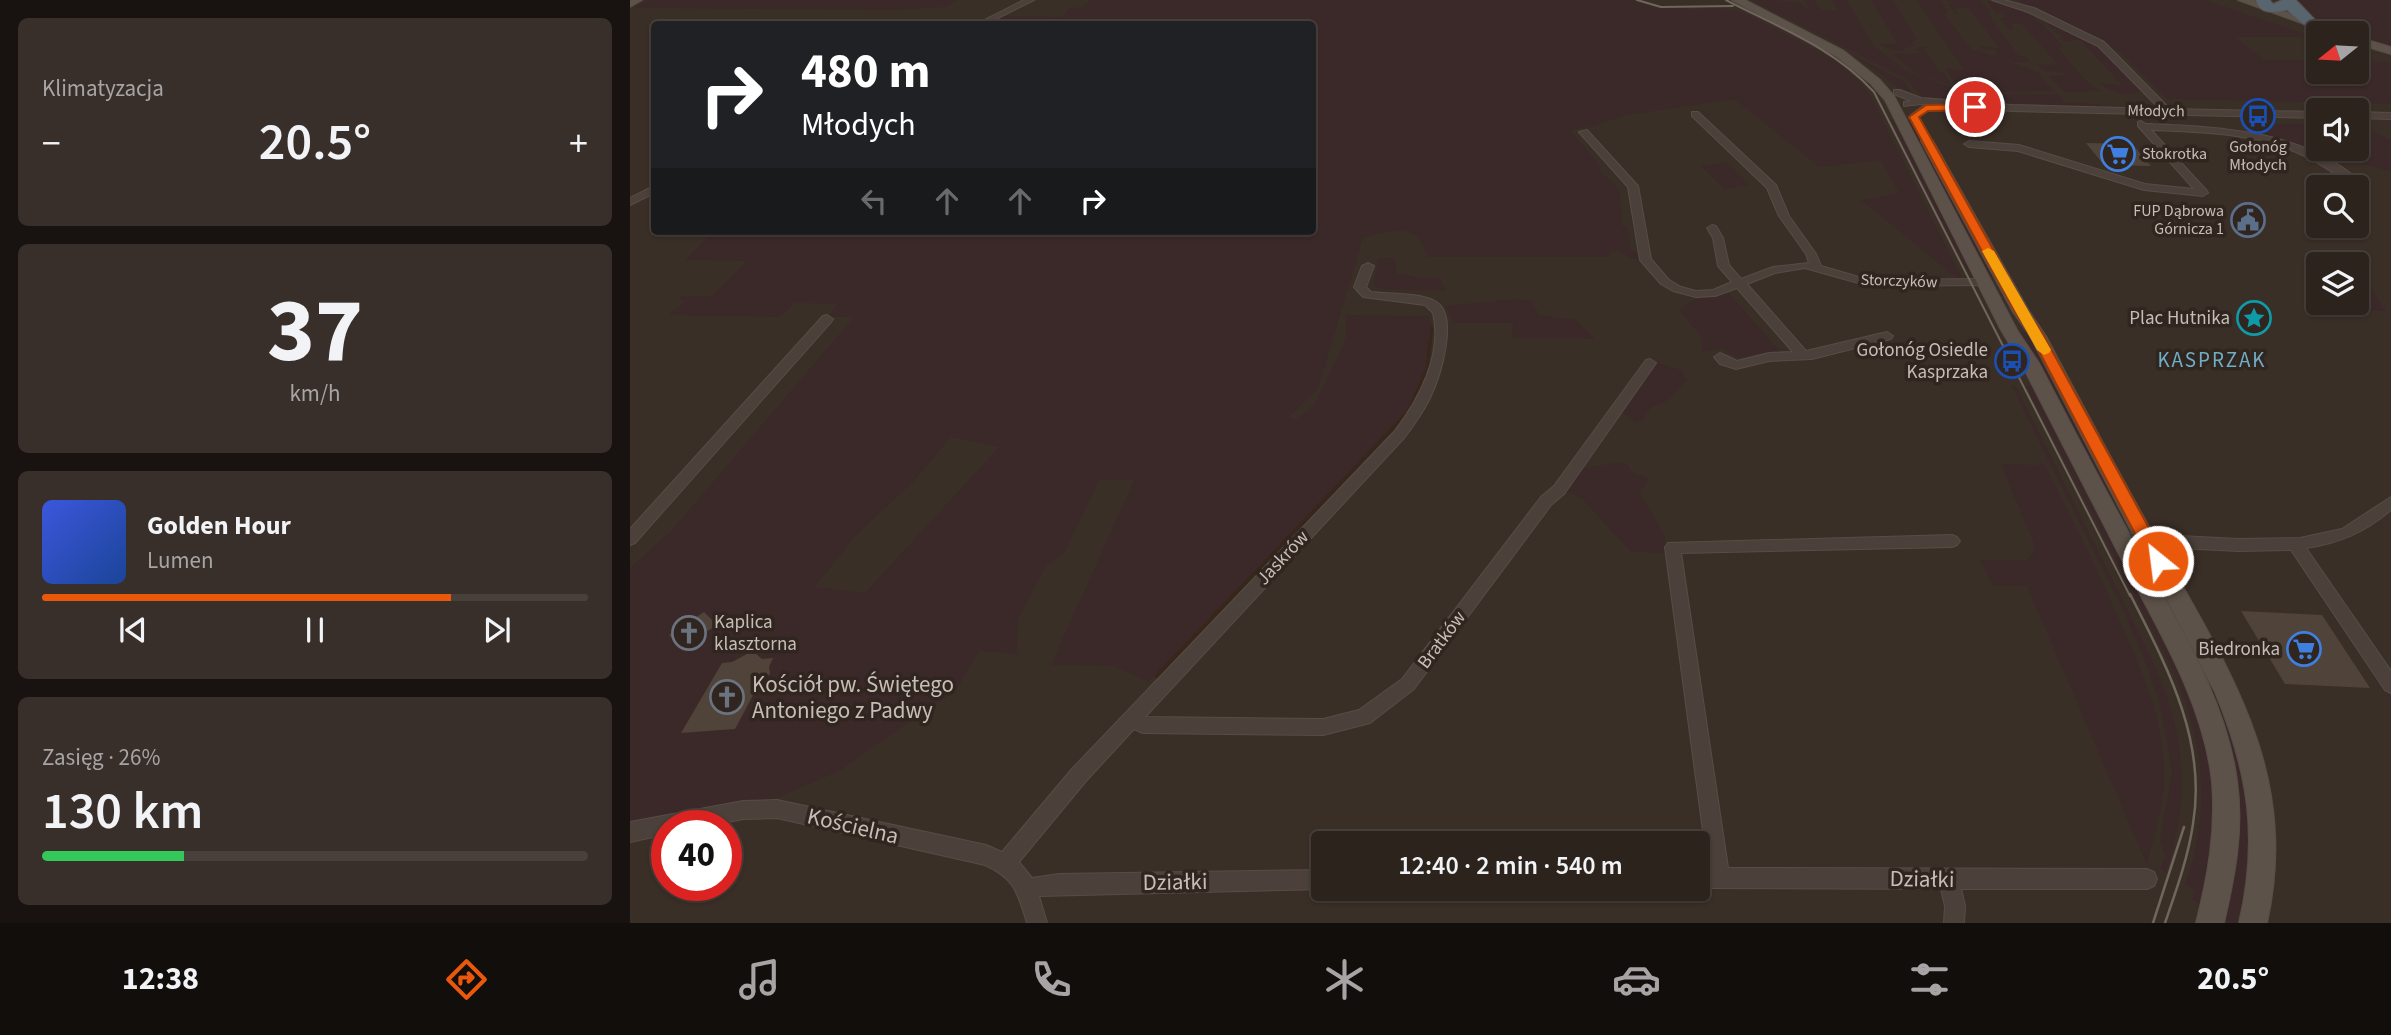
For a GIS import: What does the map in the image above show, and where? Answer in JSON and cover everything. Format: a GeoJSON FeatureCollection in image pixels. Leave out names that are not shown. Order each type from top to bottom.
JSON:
{"type":"FeatureCollection","features":[{"type":"Feature","properties":{"kind":"highway"},"geometry":{"type":"LineString","coordinates":[[2265,4],[2289,2],[2309,21]]}},
{"type":"Feature","properties":{"kind":"street"},"geometry":{"type":"LineString","coordinates":[[630,4],[636,0]]}},
{"type":"Feature","properties":{"kind":"street"},"geometry":{"type":"LineString","coordinates":[[987,21],[1030,0]]}},
{"type":"Feature","properties":{"kind":"street"},"geometry":{"type":"LineString","coordinates":[[1737,0],[1858,60],[1909,104],[2004,281],[2038,336],[2134,539],[2194,676],[2219,745],[2227,788],[2228,840],[2224,869],[2210,923]]}},
{"type":"Feature","properties":{"kind":"street"},"geometry":{"type":"LineString","coordinates":[[1996,0],[2031,10],[2101,44],[2167,111]]}},
{"type":"Feature","properties":{"kind":"street"},"geometry":{"type":"LineString","coordinates":[[2243,0],[2265,4],[2306,21]]}},
{"type":"Feature","properties":{"kind":"street"},"geometry":{"type":"LineString","coordinates":[[2370,44],[2391,51]]}},
{"type":"Feature","properties":{"kind":"street"},"geometry":{"type":"LineString","coordinates":[[1909,104],[1984,282],[2134,539],[2205,649],[2243,734],[2255,770],[2263,842],[2262,879],[2253,923]]}},
{"type":"Feature","properties":{"kind":"street","name":"Młodych"},"geometry":{"type":"LineString","coordinates":[[1909,104],[2306,115]]}},
{"type":"Feature","properties":{"kind":"street"},"geometry":{"type":"LineString","coordinates":[[1969,144],[2019,148],[2144,187],[2203,193],[2129,110]]}},
{"type":"Feature","properties":{"kind":"street"},"geometry":{"type":"LineString","coordinates":[[1695,114],[1772,187],[1784,216],[1811,254],[1816,267]]}},
{"type":"Feature","properties":{"kind":"street"},"geometry":{"type":"LineString","coordinates":[[2369,116],[2391,116]]}},
{"type":"Feature","properties":{"kind":"street"},"geometry":{"type":"LineString","coordinates":[[2144,127],[2223,130],[2270,139],[2313,155],[2343,175]]}},
{"type":"Feature","properties":{"kind":"street","name":"Storczyków"},"geometry":{"type":"LineString","coordinates":[[1584,132],[1633,186],[1646,260],[1665,282],[1677,289],[1696,294],[1715,293],[1782,268],[1816,267],[1869,283],[1984,282]]}},
{"type":"Feature","properties":{"kind":"street"},"geometry":{"type":"LineString","coordinates":[[630,202],[651,191]]}},
{"type":"Feature","properties":{"kind":"street"},"geometry":{"type":"LineString","coordinates":[[1712,228],[1718,238],[1724,266],[1801,354]]}},
{"type":"Feature","properties":{"kind":"street","name":"Jaskrów"},"geometry":{"type":"LineString","coordinates":[[1005,863],[1079,775],[1416,414],[1427,391],[1438,353],[1438,311],[1423,301],[1367,296],[1360,287],[1368,266]]}},
{"type":"Feature","properties":{"kind":"street"},"geometry":{"type":"LineString","coordinates":[[1984,282],[2004,281]]}},
{"type":"Feature","properties":{"kind":"street"},"geometry":{"type":"LineString","coordinates":[[630,539],[827,319]]}},
{"type":"Feature","properties":{"kind":"street"},"geometry":{"type":"LineString","coordinates":[[1720,357],[1736,365],[1769,357],[1816,355],[1887,336]]}},
{"type":"Feature","properties":{"kind":"street","name":"Bratków"},"geometry":{"type":"LineString","coordinates":[[1131,719],[1143,725],[1323,727],[1351,722],[1376,710],[1408,684],[1546,501],[1559,490],[1650,363]]}},
{"type":"Feature","properties":{"kind":"street"},"geometry":{"type":"LineString","coordinates":[[2134,539],[2295,544],[2322,541],[2347,534],[2391,502]]}},
{"type":"Feature","properties":{"kind":"street"},"geometry":{"type":"LineString","coordinates":[[1719,877],[1673,547],[1952,541]]}},
{"type":"Feature","properties":{"kind":"street"},"geometry":{"type":"LineString","coordinates":[[2295,544],[2391,685]]}},
{"type":"Feature","properties":{"kind":"street","name":"Kościelna"},"geometry":{"type":"LineString","coordinates":[[630,832],[743,810],[777,808],[986,855],[1005,863]]}},
{"type":"Feature","properties":{"kind":"street"},"geometry":{"type":"LineString","coordinates":[[1005,863],[1020,874],[1037,923]]}},
{"type":"Feature","properties":{"kind":"street","name":"Działki"},"geometry":{"type":"LineString","coordinates":[[1710,877],[2147,879]]}},
{"type":"Feature","properties":{"kind":"street","name":"Działki"},"geometry":{"type":"LineString","coordinates":[[1027,891],[1037,886],[1059,884],[1311,880]]}},
{"type":"Feature","properties":{"kind":"street"},"geometry":{"type":"LineString","coordinates":[[1949,880],[1955,906],[1954,923]]}},
{"type":"Feature","properties":{"kind":"shaded area"},"geometry":{"type":"Polygon","coordinates":[[[648,0],[958,0],[946,7],[895,10],[635,8],[648,0]]]}},
{"type":"Feature","properties":{"kind":"shaded area"},"geometry":{"type":"Polygon","coordinates":[[[1090,0],[1632,0],[1657,8],[1685,7],[1690,10],[1704,8],[1703,5],[1743,12],[1833,59],[1859,81],[1870,95],[1963,280],[1955,277],[1861,200],[1899,193],[1881,160],[1819,167],[1735,99],[1627,115],[1590,127],[1570,130],[1597,162],[1602,175],[1615,184],[1620,196],[1622,226],[1628,227],[1631,251],[1638,252],[1641,261],[1627,257],[1618,250],[1611,252],[1609,257],[1427,257],[1423,245],[1410,233],[1383,232],[1363,238],[1318,389],[1288,417],[1296,419],[1313,407],[1343,346],[1346,315],[1428,316],[1432,326],[1427,375],[1420,393],[1387,442],[1148,682],[1114,666],[1051,665],[1134,480],[1099,480],[1064,554],[1046,566],[1018,619],[1017,654],[979,651],[956,690],[839,771],[770,801],[722,810],[651,810],[651,823],[630,827],[630,568],[672,530],[854,317],[828,317],[838,304],[794,303],[781,317],[669,315],[685,301],[678,300],[682,296],[712,296],[747,261],[685,260],[710,235],[1316,235],[1316,21],[994,21],[1003,16],[1063,17],[1070,8],[1083,7],[1090,0]],[[951,437],[913,482],[855,536],[815,587],[865,593],[999,447],[951,437]],[[751,653],[732,662],[722,663],[682,733],[735,729],[761,682],[771,672],[769,667],[773,658],[761,659],[758,654],[751,653]]]}},
{"type":"Feature","properties":{"kind":"shaded area"},"geometry":{"type":"Polygon","coordinates":[[[1751,0],[1797,3],[1809,11],[1804,0],[1815,0],[1821,10],[1838,11],[1833,0],[1847,0],[1875,47],[1833,29],[1878,49],[1905,70],[1955,89],[1961,98],[1939,98],[1962,99],[1963,102],[1923,99],[1908,80],[1751,0]]]}},
{"type":"Feature","properties":{"kind":"shaded area"},"geometry":{"type":"Polygon","coordinates":[[[1871,0],[1893,0],[1917,38],[1911,44],[1915,45],[1898,51],[1881,46],[1880,44],[1898,45],[1871,0]]]}},
{"type":"Feature","properties":{"kind":"shaded area"},"geometry":{"type":"Polygon","coordinates":[[[1916,0],[1941,0],[1948,12],[1944,14],[1972,50],[2038,72],[2054,91],[1998,92],[1958,87],[1945,68],[1964,70],[1916,0]]]}},
{"type":"Feature","properties":{"kind":"shaded area"},"geometry":{"type":"Polygon","coordinates":[[[1945,0],[1981,0],[1991,12],[1988,14],[1994,21],[1998,21],[1994,24],[2019,55],[2027,57],[2031,62],[2014,62],[1992,54],[1997,54],[1995,50],[1983,50],[1979,46],[1999,48],[1968,8],[1956,8],[1954,10],[1960,14],[1955,14],[1948,4],[1955,3],[1945,0]]]}},
{"type":"Feature","properties":{"kind":"shaded area"},"geometry":{"type":"Polygon","coordinates":[[[2016,0],[2205,0],[2306,34],[2306,37],[2236,37],[2264,60],[2306,60],[2306,84],[2370,84],[2370,61],[2391,64],[2391,104],[2369,104],[2369,98],[2306,98],[2306,102],[2167,99],[2120,52],[2016,0]]]}},
{"type":"Feature","properties":{"kind":"shaded area"},"geometry":{"type":"Polygon","coordinates":[[[2293,0],[2391,0],[2391,50],[2370,43],[2370,21],[2320,21],[2293,0]]]}},
{"type":"Feature","properties":{"kind":"shaded area"},"geometry":{"type":"Polygon","coordinates":[[[1987,1],[2011,4],[2030,14],[2063,46],[2058,48],[2080,73],[2102,91],[2064,92],[2048,76],[2065,75],[2064,73],[2045,71],[2037,64],[2058,65],[2022,24],[2010,23],[2014,30],[2009,30],[2000,18],[2006,17],[2003,13],[1996,13],[1987,1]]]}},
{"type":"Feature","properties":{"kind":"shaded area"},"geometry":{"type":"Polygon","coordinates":[[[2045,19],[2098,46],[2142,91],[2120,93],[2104,87],[2100,83],[2122,85],[2080,40],[2063,41],[2058,37],[2063,37],[2054,31],[2063,30],[2050,28],[2045,19]]]}},
{"type":"Feature","properties":{"kind":"shaded area"},"geometry":{"type":"Polygon","coordinates":[[[1928,47],[1924,48],[1939,71],[1933,72],[1944,72],[1951,85],[1915,73],[1896,57],[1890,57],[1896,53],[1921,53],[1915,49],[1928,47]]]}},
{"type":"Feature","properties":{"kind":"shaded area"},"geometry":{"type":"Polygon","coordinates":[[[1845,51],[1904,81],[1916,98],[1901,90],[1845,51]]]}},
{"type":"Feature","properties":{"kind":"shaded area"},"geometry":{"type":"Polygon","coordinates":[[[1960,90],[1992,94],[2058,94],[2065,102],[2013,101],[2100,104],[2104,108],[1967,102],[1966,100],[2008,101],[1965,99],[1960,90]]]}},
{"type":"Feature","properties":{"kind":"shaded area"},"geometry":{"type":"Polygon","coordinates":[[[1905,118],[1912,121],[1995,277],[1989,276],[1905,118]]]}},
{"type":"Feature","properties":{"kind":"shaded area"},"geometry":{"type":"Polygon","coordinates":[[[1891,120],[1895,120],[1978,279],[1971,278],[1891,120]]]}},
{"type":"Feature","properties":{"kind":"shaded area"},"geometry":{"type":"Polygon","coordinates":[[[2243,124],[2306,124],[2306,147],[2246,129],[2243,124]]]}},
{"type":"Feature","properties":{"kind":"shaded area"},"geometry":{"type":"Polygon","coordinates":[[[2369,129],[2391,140],[2391,172],[2354,161],[2369,161],[2369,129]]]}},
{"type":"Feature","properties":{"kind":"shaded area"},"geometry":{"type":"Polygon","coordinates":[[[1727,162],[1750,185],[1724,189],[1701,166],[1727,162]]]}},
{"type":"Feature","properties":{"kind":"shaded area"},"geometry":{"type":"Polygon","coordinates":[[[1386,257],[1395,260],[1396,273],[1422,278],[1439,277],[1447,291],[1379,289],[1374,284],[1378,259],[1386,257]]]}},
{"type":"Feature","properties":{"kind":"shaded area"},"geometry":{"type":"Polygon","coordinates":[[[2369,286],[2370,286],[2386,311],[2369,311],[2369,286]]]}},
{"type":"Feature","properties":{"kind":"shaded area"},"geometry":{"type":"Polygon","coordinates":[[[1729,293],[1779,350],[1738,358],[1721,348],[1702,352],[1701,336],[1680,312],[1681,307],[1698,298],[1729,293]]]}},
{"type":"Feature","properties":{"kind":"shaded area"},"geometry":{"type":"Polygon","coordinates":[[[1514,299],[1531,300],[1539,315],[1576,320],[1595,339],[1512,338],[1513,323],[1454,323],[1445,306],[1514,299]]]}},
{"type":"Feature","properties":{"kind":"shaded area"},"geometry":{"type":"Polygon","coordinates":[[[2013,332],[2032,332],[2051,377],[2129,522],[2125,520],[2013,332]]]}},
{"type":"Feature","properties":{"kind":"shaded area"},"geometry":{"type":"Polygon","coordinates":[[[1656,362],[1681,370],[1687,380],[1670,399],[1649,409],[1644,420],[1636,422],[1621,412],[1656,362]]]}},
{"type":"Feature","properties":{"kind":"shaded area"},"geometry":{"type":"Polygon","coordinates":[[[2011,385],[2016,386],[2152,659],[2172,713],[2178,739],[2182,790],[2174,844],[2166,872],[2160,869],[2165,857],[2160,840],[2172,770],[2160,705],[2123,610],[2011,385]]]}},
{"type":"Feature","properties":{"kind":"shaded area"},"geometry":{"type":"Polygon","coordinates":[[[2026,386],[2035,386],[2180,665],[2202,717],[2218,814],[2202,906],[2192,900],[2195,891],[2185,884],[2194,856],[2201,800],[2197,746],[2181,692],[2170,665],[2026,386]]]}},
{"type":"Feature","properties":{"kind":"shaded area"},"geometry":{"type":"Polygon","coordinates":[[[1621,462],[1632,472],[1649,478],[1640,493],[1664,534],[1667,553],[1631,552],[1581,498],[1566,492],[1583,468],[1621,462]]]}},
{"type":"Feature","properties":{"kind":"shaded area"},"geometry":{"type":"Polygon","coordinates":[[[2001,464],[2045,465],[2103,583],[2143,675],[2155,710],[2164,766],[2162,803],[2147,865],[2027,586],[1993,586],[1980,560],[2026,560],[2036,549],[2001,464]]]}},
{"type":"Feature","properties":{"kind":"shaded area"},"geometry":{"type":"Polygon","coordinates":[[[2138,551],[2143,551],[2200,651],[2244,762],[2252,851],[2240,923],[2231,923],[2224,919],[2237,863],[2239,813],[2138,551]]]}},
{"type":"Feature","properties":{"kind":"building","name":"Stokrotka"},"geometry":{"type":"Polygon","coordinates":[[[2086,143],[2132,144],[2151,166],[2104,165],[2086,143]]]}},
{"type":"Feature","properties":{"kind":"building","name":"Biedronka"},"geometry":{"type":"Polygon","coordinates":[[[2241,611],[2322,615],[2370,688],[2285,684],[2241,611]]]}},
{"type":"Feature","properties":{"kind":"building"},"geometry":{"type":"Polygon","coordinates":[[[704,612],[717,625],[681,648],[669,635],[704,612]]]}},
{"type":"Feature","properties":{"kind":"building","name":"Kościół pw. Świętego Antoniego z Padwy"},"geometry":{"type":"Polygon","coordinates":[[[747,654],[756,654],[762,659],[773,658],[769,667],[770,674],[760,682],[735,729],[681,733],[722,663],[732,662],[747,654]]]}},
{"type":"Feature","properties":{"kind":"waterway"},"geometry":{"type":"LineString","coordinates":[[1430,344],[1432,328]]}},
{"type":"Feature","properties":{"kind":"waterway"},"geometry":{"type":"LineString","coordinates":[[1233,596],[1408,412],[1427,370],[1430,342]]}},
{"type":"Feature","properties":{"kind":"waterway"},"geometry":{"type":"LineString","coordinates":[[1157,676],[1235,594]]}},
{"type":"Feature","properties":{"kind":"tram line"},"geometry":{"type":"LineString","coordinates":[[1637,0],[1661,7],[1733,6]]}},
{"type":"Feature","properties":{"kind":"tram line"},"geometry":{"type":"LineString","coordinates":[[1726,0],[1823,51],[1874,92],[2130,596]]}},
{"type":"Feature","properties":{"kind":"tram line"},"geometry":{"type":"LineString","coordinates":[[2130,594],[2181,705],[2194,763],[2196,793],[2191,837],[2165,923]]}},
{"type":"Feature","properties":{"kind":"tram line"},"geometry":{"type":"LineString","coordinates":[[2153,923],[2184,827]]}},
{"type":"Feature","properties":{"kind":"slow traffic"},"geometry":{"type":"LineString","coordinates":[[1988,251],[2044,350]]}},
{"type":"Feature","properties":{"kind":"place","name":"Gołonóg Młodych"},"geometry":{"type":"Point","coordinates":[2258,116]}},
{"type":"Feature","properties":{"kind":"place","name":"Stokrotka"},"geometry":{"type":"Point","coordinates":[2118,154]}},
{"type":"Feature","properties":{"kind":"place","name":"FUP Dąbrowa Górnicza 1"},"geometry":{"type":"Point","coordinates":[2248,220]}},
{"type":"Feature","properties":{"kind":"place","name":"Plac Hutnika"},"geometry":{"type":"Point","coordinates":[2254,318]}},
{"type":"Feature","properties":{"kind":"place","name":"Gołonóg Osiedle Kasprzaka"},"geometry":{"type":"Point","coordinates":[2012,361]}},
{"type":"Feature","properties":{"kind":"place","name":"Kaplica klasztorna"},"geometry":{"type":"Point","coordinates":[689,633]}},
{"type":"Feature","properties":{"kind":"place","name":"Biedronka"},"geometry":{"type":"Point","coordinates":[2304,649]}},
{"type":"Feature","properties":{"kind":"place","name":"Kościół pw. Świętego Antoniego z Padwy"},"geometry":{"type":"Point","coordinates":[727,697]}},
{"type":"Feature","properties":{"kind":"district","name":"KASPRZAK"},"geometry":{"type":"Point","coordinates":[2212,360]}},
{"type":"Feature","properties":{"kind":"route"},"geometry":{"type":"LineString","coordinates":[[1975,107],[1926,108],[1914,117],[2021,312],[2038,336],[2158,561]]}}]}
